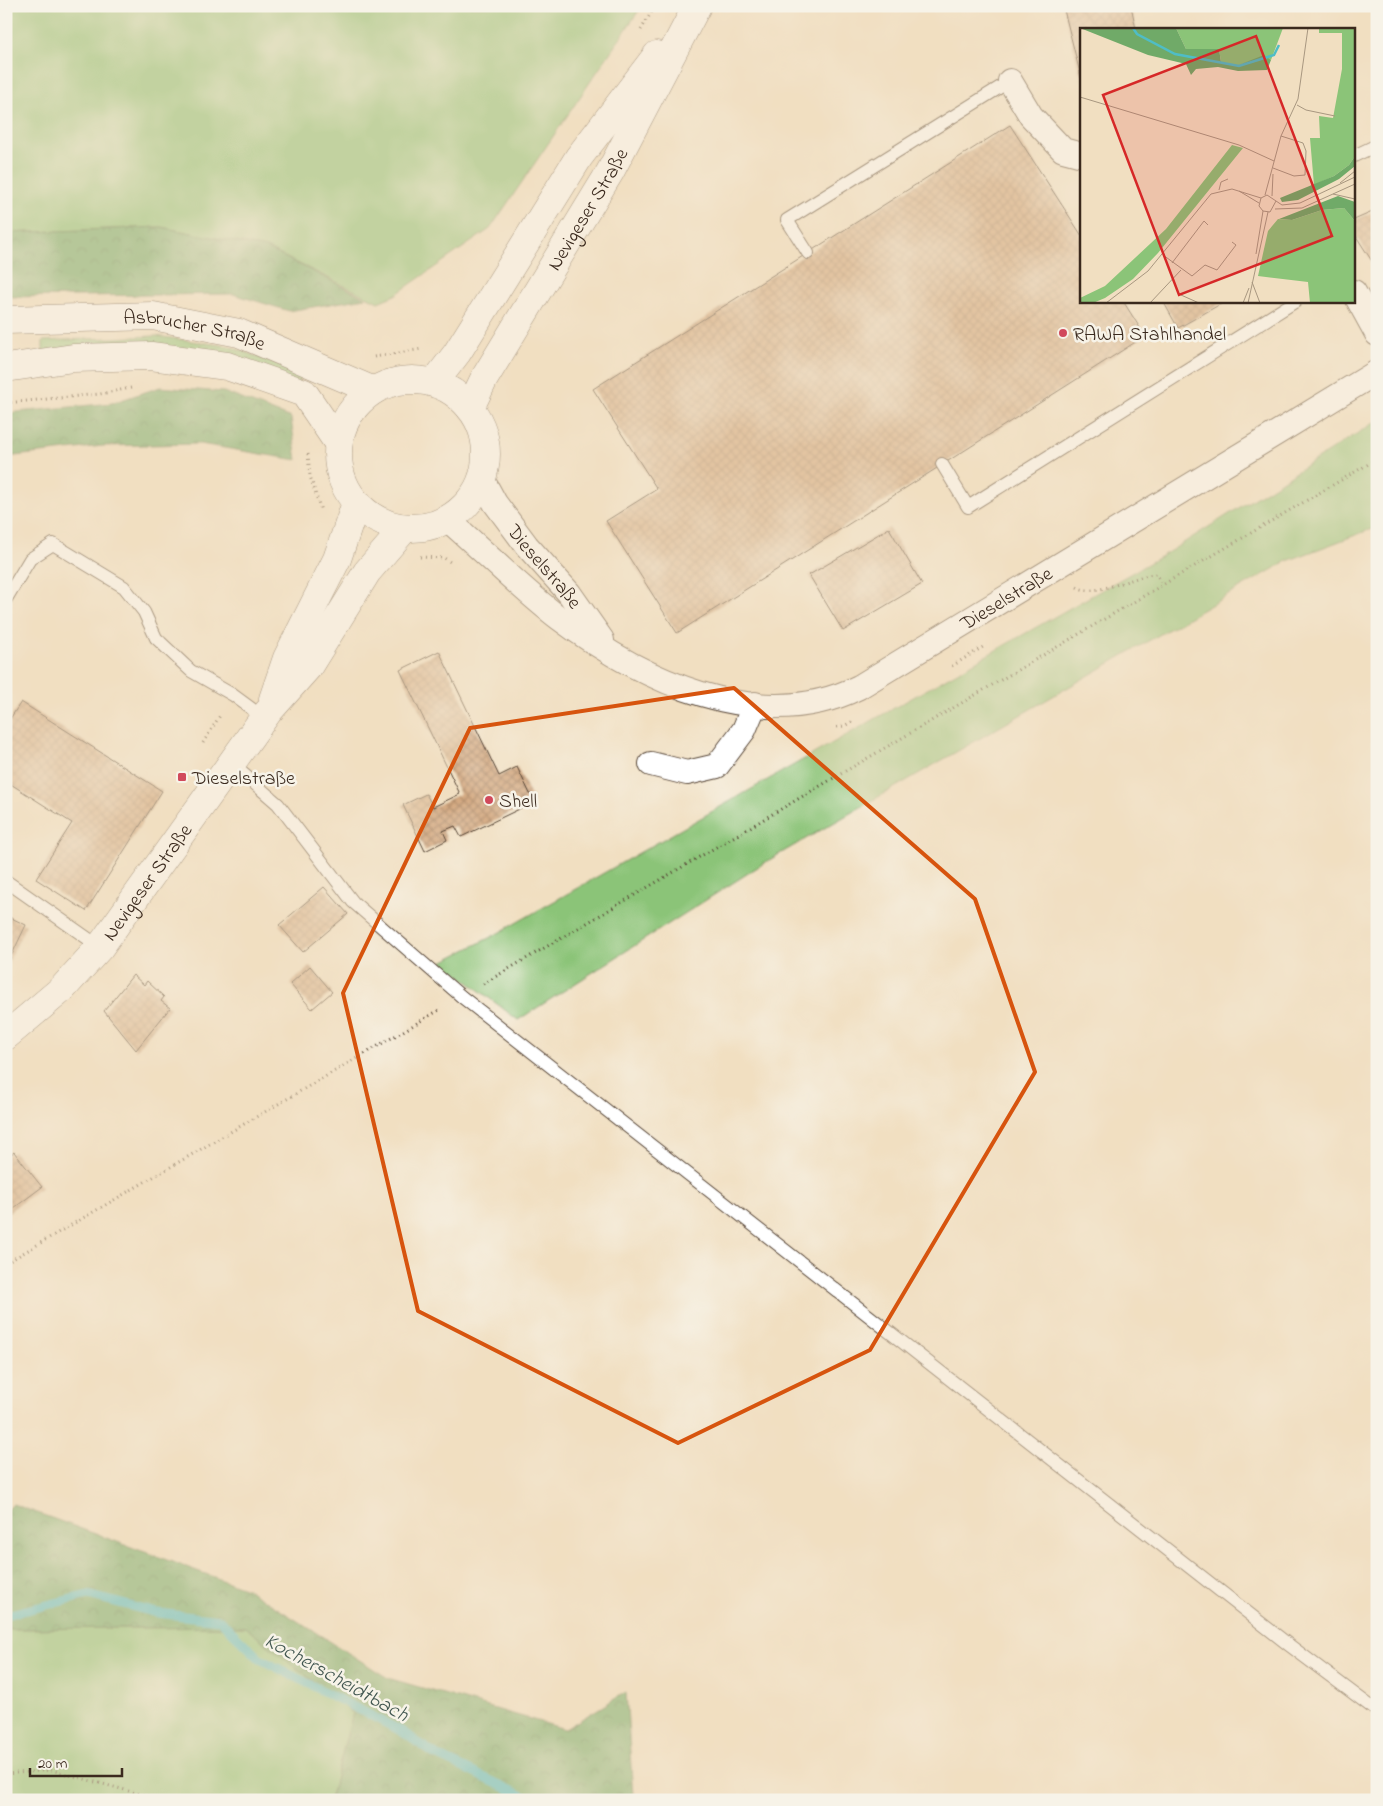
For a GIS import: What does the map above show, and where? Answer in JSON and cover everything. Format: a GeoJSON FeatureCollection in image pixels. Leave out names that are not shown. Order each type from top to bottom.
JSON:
{"type":"FeatureCollection","features":[{"type":"Feature","properties":{"kind":"main road","name":"Nevigeser Straße"},"geometry":{"type":"LineString","coordinates":[[434,383],[457,353],[579,157],[696,6]]}},
{"type":"Feature","properties":{"kind":"main road","name":"Nevigeser Straße"},"geometry":{"type":"LineString","coordinates":[[470,408],[484,379],[610,172],[696,6]]}},
{"type":"Feature","properties":{"kind":"main road","name":"Asbrucher Straße"},"geometry":{"type":"LineString","coordinates":[[6,320],[153,316],[239,333],[372,390]]}},
{"type":"Feature","properties":{"kind":"main road","name":"Asbrucher Straße"},"geometry":{"type":"LineString","coordinates":[[6,368],[73,358],[151,356],[227,366],[304,393],[338,443]]}},
{"type":"Feature","properties":{"kind":"main road"},"geometry":{"type":"LineString","coordinates":[[402,380],[434,383],[448,389],[470,408],[480,424],[485,442],[486,461],[482,479],[469,501],[448,520],[428,526],[405,528],[386,524],[370,515],[356,503],[340,475],[338,443],[349,413],[372,390],[402,380]]}},
{"type":"Feature","properties":{"kind":"main road","name":"Nevigeser Straße"},"geometry":{"type":"LineString","coordinates":[[266,715],[287,658],[337,559],[356,503]]}},
{"type":"Feature","properties":{"kind":"main road","name":"Nevigeser Straße"},"geometry":{"type":"LineString","coordinates":[[6,1036],[62,989],[100,947],[266,715],[308,667],[367,572],[405,528]]}},
{"type":"Feature","properties":{"kind":"street"},"geometry":{"type":"LineString","coordinates":[[1010,81],[1031,116],[1063,150],[1080,154]]}},
{"type":"Feature","properties":{"kind":"street"},"geometry":{"type":"LineString","coordinates":[[1356,296],[1377,334]]}},
{"type":"Feature","properties":{"kind":"street","name":"Dieselstraße"},"geometry":{"type":"LineString","coordinates":[[448,520],[559,617],[610,652],[646,672],[692,691],[722,699],[755,704],[808,704],[826,701],[859,687],[1377,372]]}},
{"type":"Feature","properties":{"kind":"street","name":"Dieselstraße"},"geometry":{"type":"LineString","coordinates":[[482,479],[495,503],[527,546],[569,594],[610,652]]}},
{"type":"Feature","properties":{"kind":"street"},"geometry":{"type":"LineString","coordinates":[[651,764],[687,773],[717,766],[744,730],[755,704]]}},
{"type":"Feature","properties":{"kind":"lane"},"geometry":{"type":"LineString","coordinates":[[808,253],[788,220],[1010,81]]}},
{"type":"Feature","properties":{"kind":"lane"},"geometry":{"type":"LineString","coordinates":[[1356,155],[1377,145]]}},
{"type":"Feature","properties":{"kind":"lane"},"geometry":{"type":"LineString","coordinates":[[942,464],[968,507],[1294,302]]}},
{"type":"Feature","properties":{"kind":"lane"},"geometry":{"type":"LineString","coordinates":[[6,599],[30,559],[53,544],[124,587],[144,612],[156,638],[191,671],[266,715]]}},
{"type":"Feature","properties":{"kind":"lane"},"geometry":{"type":"LineString","coordinates":[[232,764],[278,804],[353,902],[462,997],[1281,1639],[1377,1711]]}},
{"type":"Feature","properties":{"kind":"lane"},"geometry":{"type":"LineString","coordinates":[[6,881],[100,947]]}},
{"type":"Feature","properties":{"kind":"path"},"geometry":{"type":"LineString","coordinates":[[6,403],[72,398]]}},
{"type":"Feature","properties":{"kind":"path"},"geometry":{"type":"LineString","coordinates":[[308,452],[310,476],[322,516]]}},
{"type":"Feature","properties":{"kind":"path"},"geometry":{"type":"LineString","coordinates":[[6,1263],[462,997],[1377,458]]}},
{"type":"Feature","properties":{"kind":"path"},"geometry":{"type":"LineString","coordinates":[[414,559],[421,556],[444,558],[452,564]]}},
{"type":"Feature","properties":{"kind":"path"},"geometry":{"type":"LineString","coordinates":[[1074,586],[1083,591],[1097,589],[1156,574],[1163,585]]}},
{"type":"Feature","properties":{"kind":"path"},"geometry":{"type":"LineString","coordinates":[[944,670],[985,646]]}},
{"type":"Feature","properties":{"kind":"path"},"geometry":{"type":"LineString","coordinates":[[203,743],[233,695]]}},
{"type":"Feature","properties":{"kind":"path"},"geometry":{"type":"LineString","coordinates":[[835,727],[844,726],[861,717]]}},
{"type":"Feature","properties":{"kind":"path"},"geometry":{"type":"LineString","coordinates":[[6,1774],[51,1770],[162,1800]]}},
{"type":"Feature","properties":{"kind":"highlighted area"},"geometry":{"type":"Polygon","coordinates":[[[734,688],[975,899],[1035,1072],[870,1350],[678,1443],[418,1311],[343,993],[470,728],[734,688]]]}},
{"type":"Feature","properties":{"kind":"green space"},"geometry":{"type":"Polygon","coordinates":[[[6,6],[642,6],[490,229],[395,295],[378,302],[266,248],[161,227],[6,233],[6,6]]]}},
{"type":"Feature","properties":{"kind":"green space"},"geometry":{"type":"Polygon","coordinates":[[[161,227],[266,248],[366,298],[289,311],[233,294],[6,297],[6,233],[161,227]]]}},
{"type":"Feature","properties":{"kind":"green space"},"geometry":{"type":"Polygon","coordinates":[[[156,336],[228,346],[304,373],[299,382],[43,354],[43,341],[156,336]]]}},
{"type":"Feature","properties":{"kind":"green space"},"geometry":{"type":"Polygon","coordinates":[[[160,387],[224,392],[291,418],[297,460],[200,444],[103,446],[6,457],[6,413],[112,403],[160,387]]]}},
{"type":"Feature","properties":{"kind":"green space"},"geometry":{"type":"Polygon","coordinates":[[[1377,421],[1377,527],[1287,561],[764,863],[518,1020],[442,962],[493,936],[1172,550],[1377,421]]]}},
{"type":"Feature","properties":{"kind":"green space"},"geometry":{"type":"Polygon","coordinates":[[[13,1504],[247,1589],[388,1678],[565,1729],[626,1692],[633,1795],[638,1800],[330,1800],[353,1713],[245,1627],[6,1629],[6,1511],[13,1504]]]}},
{"type":"Feature","properties":{"kind":"green space"},"geometry":{"type":"Polygon","coordinates":[[[245,1627],[353,1713],[330,1800],[6,1800],[6,1629],[245,1627]]]}},
{"type":"Feature","properties":{"kind":"building"},"geometry":{"type":"Polygon","coordinates":[[[1063,6],[1131,6],[1136,28],[1080,28],[1080,73],[1063,6]]]}},
{"type":"Feature","properties":{"kind":"building"},"geometry":{"type":"Polygon","coordinates":[[[1010,125],[1080,233],[1080,302],[1124,302],[1145,336],[677,633],[606,521],[657,489],[593,389],[1010,125]]]}},
{"type":"Feature","properties":{"kind":"building"},"geometry":{"type":"Polygon","coordinates":[[[1377,210],[1377,269],[1356,236],[1356,219],[1377,210]]]}},
{"type":"Feature","properties":{"kind":"building"},"geometry":{"type":"Polygon","coordinates":[[[1164,302],[1224,302],[1178,328],[1164,302]]]}},
{"type":"Feature","properties":{"kind":"building"},"geometry":{"type":"Polygon","coordinates":[[[889,528],[922,584],[843,631],[809,575],[889,528]]]}},
{"type":"Feature","properties":{"kind":"building"},"geometry":{"type":"Polygon","coordinates":[[[439,651],[499,776],[517,767],[534,802],[461,837],[455,826],[443,831],[447,840],[425,851],[403,805],[426,794],[433,807],[460,794],[400,670],[439,651]]]}},
{"type":"Feature","properties":{"kind":"building"},"geometry":{"type":"Polygon","coordinates":[[[21,702],[162,791],[86,911],[36,879],[72,823],[6,781],[6,725],[21,702]]]}},
{"type":"Feature","properties":{"kind":"building"},"geometry":{"type":"Polygon","coordinates":[[[324,887],[348,914],[303,952],[279,925],[324,887]]]}},
{"type":"Feature","properties":{"kind":"building"},"geometry":{"type":"Polygon","coordinates":[[[7,916],[26,925],[6,967],[6,918],[7,916]]]}},
{"type":"Feature","properties":{"kind":"building"},"geometry":{"type":"Polygon","coordinates":[[[310,966],[332,992],[312,1009],[290,984],[310,966]]]}},
{"type":"Feature","properties":{"kind":"building"},"geometry":{"type":"Polygon","coordinates":[[[133,975],[144,985],[147,981],[164,997],[161,1001],[170,1008],[136,1050],[104,1011],[133,975]]]}},
{"type":"Feature","properties":{"kind":"building"},"geometry":{"type":"Polygon","coordinates":[[[6,1149],[10,1155],[14,1152],[42,1187],[6,1214],[6,1149]]]}},
{"type":"Feature","properties":{"kind":"waterway","name":"Kocherscheidtbach"},"geometry":{"type":"LineString","coordinates":[[6,1615],[88,1595],[157,1613],[220,1620],[260,1659],[401,1731],[436,1755],[532,1800]]}},
{"type":"Feature","properties":{"kind":"place","name":"RAWA Stahlhandel"},"geometry":{"type":"Point","coordinates":[1063,333]}},
{"type":"Feature","properties":{"kind":"place","name":"Dieselstraße"},"geometry":{"type":"Point","coordinates":[182,777]}},
{"type":"Feature","properties":{"kind":"place","name":"Shell"},"geometry":{"type":"Point","coordinates":[489,800]}}]}
